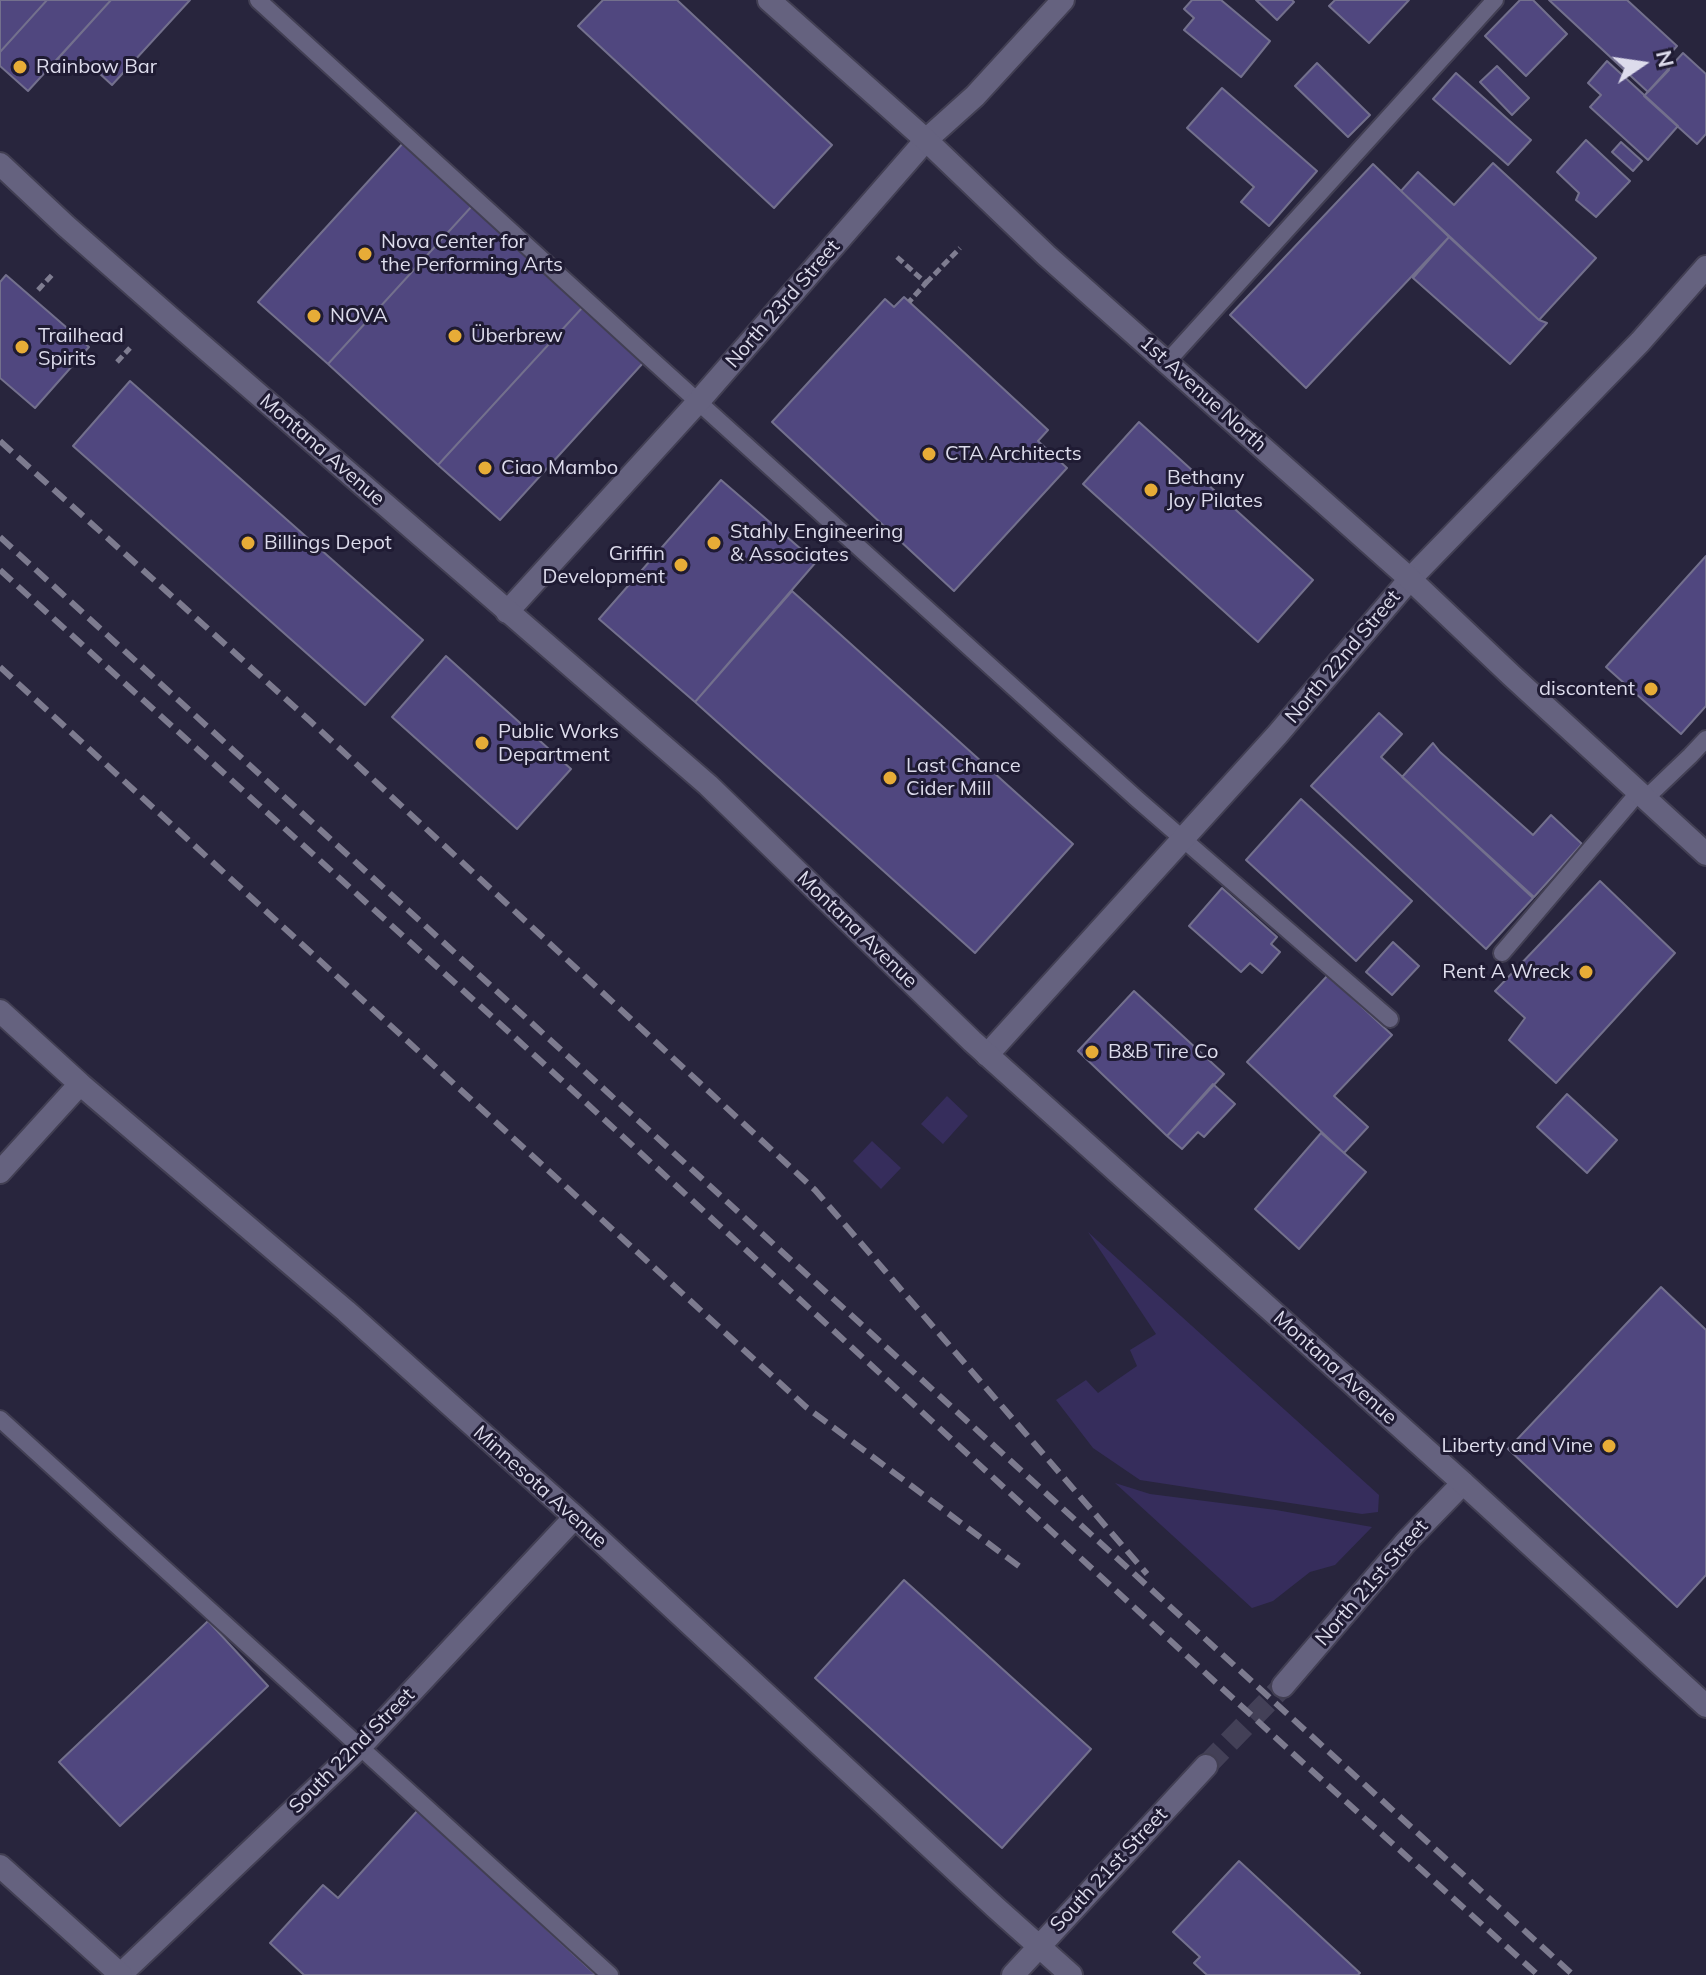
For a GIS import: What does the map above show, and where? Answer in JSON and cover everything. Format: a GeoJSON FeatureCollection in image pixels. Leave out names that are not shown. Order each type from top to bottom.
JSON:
{"type":"FeatureCollection","features":[{"type":"Feature","properties":{"kind":"street","name":"1st Avenue North"},"geometry":{"type":"LineString","coordinates":[[769,0],[926,140],[1046,255],[1410,579],[1706,854]]}},
{"type":"Feature","properties":{"kind":"street","name":"North 23rd Street"},"geometry":{"type":"LineString","coordinates":[[507,612],[698,402],[926,140],[975,96],[1063,0]]}},
{"type":"Feature","properties":{"kind":"street","name":"Montana Avenue"},"geometry":{"type":"LineString","coordinates":[[0,164],[66,226],[708,785],[987,1055],[1706,1706]]}},
{"type":"Feature","properties":{"kind":"street","name":"North 22nd Street"},"geometry":{"type":"LineString","coordinates":[[987,1055],[1277,735],[1410,579],[1640,342],[1706,267]]}},
{"type":"Feature","properties":{"kind":"street","name":"Minnesota Avenue"},"geometry":{"type":"LineString","coordinates":[[0,1011],[80,1084],[346,1311],[575,1517],[1071,1975]]}},
{"type":"Feature","properties":{"kind":"street"},"geometry":{"type":"LineString","coordinates":[[0,1172],[80,1084]]}},
{"type":"Feature","properties":{"kind":"street","name":"North 21st Street"},"geometry":{"type":"LineString","coordinates":[[1283,1686],[1406,1542],[1463,1483]]}},
{"type":"Feature","properties":{"kind":"street","name":"South 22nd Street"},"geometry":{"type":"LineString","coordinates":[[121,1975],[360,1747],[575,1517]]}},
{"type":"Feature","properties":{"kind":"street","name":"South 21st Street"},"geometry":{"type":"LineString","coordinates":[[1013,1975],[1206,1766]]}},
{"type":"Feature","properties":{"kind":"street"},"geometry":{"type":"LineString","coordinates":[[0,1866],[121,1975]]}},
{"type":"Feature","properties":{"kind":"lane"},"geometry":{"type":"LineString","coordinates":[[258,0],[1183,840],[1390,1019]]}},
{"type":"Feature","properties":{"kind":"lane"},"geometry":{"type":"LineString","coordinates":[[1167,362],[1495,0]]}},
{"type":"Feature","properties":{"kind":"lane"},"geometry":{"type":"LineString","coordinates":[[1502,953],[1641,796],[1706,739]]}},
{"type":"Feature","properties":{"kind":"lane"},"geometry":{"type":"LineString","coordinates":[[0,1419],[610,1975]]}},
{"type":"Feature","properties":{"kind":"path"},"geometry":{"type":"LineString","coordinates":[[909,302],[960,248]]}},
{"type":"Feature","properties":{"kind":"path"},"geometry":{"type":"LineString","coordinates":[[897,257],[926,283]]}},
{"type":"Feature","properties":{"kind":"path"},"geometry":{"type":"LineString","coordinates":[[38,290],[52,275]]}},
{"type":"Feature","properties":{"kind":"path"},"geometry":{"type":"LineString","coordinates":[[117,362],[130,348]]}},
{"type":"Feature","properties":{"kind":"shaded area"},"geometry":{"type":"Polygon","coordinates":[[[947,1096],[968,1116],[943,1144],[921,1124],[947,1096]]]}},
{"type":"Feature","properties":{"kind":"shaded area"},"geometry":{"type":"Polygon","coordinates":[[[872,1141],[901,1168],[881,1189],[853,1161],[872,1141]]]}},
{"type":"Feature","properties":{"kind":"shaded area"},"geometry":{"type":"Polygon","coordinates":[[[1088,1232],[1379,1495],[1378,1512],[1362,1514],[1140,1480],[1093,1448],[1056,1400],[1086,1380],[1098,1393],[1137,1366],[1130,1350],[1156,1334],[1088,1232]]]}},
{"type":"Feature","properties":{"kind":"shaded area"},"geometry":{"type":"Polygon","coordinates":[[[1115,1483],[1150,1494],[1276,1510],[1372,1527],[1335,1565],[1310,1572],[1273,1601],[1252,1608],[1115,1483]]]}},
{"type":"Feature","properties":{"kind":"building"},"geometry":{"type":"Polygon","coordinates":[[[0,0],[47,0],[0,52],[0,0]]]}},
{"type":"Feature","properties":{"kind":"building"},"geometry":{"type":"Polygon","coordinates":[[[47,0],[111,0],[28,91],[0,66],[0,52],[47,0]]]}},
{"type":"Feature","properties":{"kind":"building"},"geometry":{"type":"Polygon","coordinates":[[[111,0],[190,0],[112,85],[87,62],[54,63],[111,0]]]}},
{"type":"Feature","properties":{"kind":"building"},"geometry":{"type":"Polygon","coordinates":[[[603,0],[677,0],[832,145],[774,208],[578,26],[603,0]]]}},
{"type":"Feature","properties":{"kind":"building"},"geometry":{"type":"Polygon","coordinates":[[[1192,0],[1221,0],[1270,41],[1241,77],[1184,30],[1194,18],[1184,9],[1192,0]]]}},
{"type":"Feature","properties":{"kind":"building"},"geometry":{"type":"Polygon","coordinates":[[[1256,0],[1292,0],[1294,2],[1277,20],[1256,0]]]}},
{"type":"Feature","properties":{"kind":"building"},"geometry":{"type":"Polygon","coordinates":[[[1335,0],[1409,0],[1369,43],[1329,6],[1335,0]]]}},
{"type":"Feature","properties":{"kind":"building"},"geometry":{"type":"Polygon","coordinates":[[[1520,0],[1533,0],[1567,34],[1526,76],[1485,36],[1520,0]]]}},
{"type":"Feature","properties":{"kind":"building"},"geometry":{"type":"Polygon","coordinates":[[[1549,0],[1627,0],[1677,46],[1662,63],[1669,70],[1648,92],[1549,0]]]}},
{"type":"Feature","properties":{"kind":"building"},"geometry":{"type":"Polygon","coordinates":[[[1683,53],[1706,74],[1706,134],[1697,144],[1644,96],[1683,53]]]}},
{"type":"Feature","properties":{"kind":"building"},"geometry":{"type":"Polygon","coordinates":[[[1607,61],[1678,126],[1648,160],[1590,107],[1601,95],[1588,83],[1607,61]]]}},
{"type":"Feature","properties":{"kind":"building"},"geometry":{"type":"Polygon","coordinates":[[[1317,63],[1370,115],[1348,137],[1295,86],[1317,63]]]}},
{"type":"Feature","properties":{"kind":"building"},"geometry":{"type":"Polygon","coordinates":[[[1497,66],[1529,98],[1512,115],[1480,82],[1497,66]]]}},
{"type":"Feature","properties":{"kind":"building"},"geometry":{"type":"Polygon","coordinates":[[[1456,73],[1531,140],[1508,165],[1433,99],[1456,73]]]}},
{"type":"Feature","properties":{"kind":"building"},"geometry":{"type":"Polygon","coordinates":[[[1222,88],[1317,171],[1269,226],[1241,202],[1254,187],[1187,128],[1222,88]]]}},
{"type":"Feature","properties":{"kind":"building"},"geometry":{"type":"Polygon","coordinates":[[[1586,140],[1630,181],[1596,217],[1576,200],[1579,193],[1557,172],[1586,140]]]}},
{"type":"Feature","properties":{"kind":"building","name":"Nova Center for the Performing Arts"},"geometry":{"type":"Polygon","coordinates":[[[405,141],[472,206],[328,364],[258,302],[405,141]]]}},
{"type":"Feature","properties":{"kind":"building"},"geometry":{"type":"Polygon","coordinates":[[[1621,142],[1642,161],[1633,171],[1612,152],[1621,142]]]}},
{"type":"Feature","properties":{"kind":"building"},"geometry":{"type":"Polygon","coordinates":[[[1493,163],[1596,258],[1539,320],[1401,191],[1418,172],[1454,205],[1493,163]]]}},
{"type":"Feature","properties":{"kind":"building"},"geometry":{"type":"Polygon","coordinates":[[[1373,164],[1449,237],[1306,388],[1230,315],[1373,164]]]}},
{"type":"Feature","properties":{"kind":"building","name":"Überbrew"},"geometry":{"type":"Polygon","coordinates":[[[472,206],[582,308],[438,465],[328,364],[472,206]]]}},
{"type":"Feature","properties":{"kind":"building"},"geometry":{"type":"Polygon","coordinates":[[[1449,237],[1539,320],[1547,323],[1510,364],[1413,278],[1449,237]]]}},
{"type":"Feature","properties":{"kind":"building"},"geometry":{"type":"Polygon","coordinates":[[[6,275],[89,347],[35,408],[0,378],[0,282],[6,275]]]}},
{"type":"Feature","properties":{"kind":"building","name":"CTA Architects"},"geometry":{"type":"Polygon","coordinates":[[[904,297],[1048,430],[1038,441],[1067,468],[954,591],[772,422],[885,299],[894,307],[904,297]]]}},
{"type":"Feature","properties":{"kind":"building"},"geometry":{"type":"Polygon","coordinates":[[[582,308],[643,363],[500,520],[438,465],[582,308]]]}},
{"type":"Feature","properties":{"kind":"building","name":"Billings Depot"},"geometry":{"type":"Polygon","coordinates":[[[130,381],[423,640],[365,705],[73,446],[130,381]]]}},
{"type":"Feature","properties":{"kind":"building"},"geometry":{"type":"Polygon","coordinates":[[[1139,422],[1313,580],[1258,642],[1083,484],[1139,422]]]}},
{"type":"Feature","properties":{"kind":"building"},"geometry":{"type":"Polygon","coordinates":[[[721,480],[816,562],[695,702],[599,619],[721,480]]]}},
{"type":"Feature","properties":{"kind":"building"},"geometry":{"type":"Polygon","coordinates":[[[1706,556],[1706,706],[1681,734],[1606,667],[1706,556]]]}},
{"type":"Feature","properties":{"kind":"building","name":"Last Chance Cider Mill"},"geometry":{"type":"Polygon","coordinates":[[[792,591],[1073,844],[975,953],[695,702],[792,591]]]}},
{"type":"Feature","properties":{"kind":"building","name":"Public Works Department"},"geometry":{"type":"Polygon","coordinates":[[[446,656],[571,769],[517,829],[392,717],[446,656]]]}},
{"type":"Feature","properties":{"kind":"building"},"geometry":{"type":"Polygon","coordinates":[[[1379,713],[1402,734],[1381,757],[1533,898],[1486,949],[1311,786],[1379,713]]]}},
{"type":"Feature","properties":{"kind":"building"},"geometry":{"type":"Polygon","coordinates":[[[1433,743],[1533,835],[1551,815],[1582,844],[1534,897],[1402,777],[1433,743]]]}},
{"type":"Feature","properties":{"kind":"building"},"geometry":{"type":"Polygon","coordinates":[[[1301,799],[1412,901],[1356,961],[1246,860],[1301,799]]]}},
{"type":"Feature","properties":{"kind":"building","name":"Rent A Wreck"},"geometry":{"type":"Polygon","coordinates":[[[1600,881],[1675,953],[1556,1083],[1509,1040],[1525,1018],[1495,991],[1600,881]]]}},
{"type":"Feature","properties":{"kind":"building"},"geometry":{"type":"Polygon","coordinates":[[[1222,888],[1277,937],[1271,944],[1280,952],[1262,973],[1250,963],[1241,972],[1189,926],[1222,888]]]}},
{"type":"Feature","properties":{"kind":"building"},"geometry":{"type":"Polygon","coordinates":[[[1393,942],[1419,966],[1392,995],[1366,972],[1393,942]]]}},
{"type":"Feature","properties":{"kind":"building"},"geometry":{"type":"Polygon","coordinates":[[[1328,975],[1392,1035],[1334,1096],[1368,1127],[1344,1153],[1247,1062],[1328,975]]]}},
{"type":"Feature","properties":{"kind":"building"},"geometry":{"type":"Polygon","coordinates":[[[1134,991],[1224,1074],[1167,1136],[1078,1051],[1134,991]]]}},
{"type":"Feature","properties":{"kind":"building"},"geometry":{"type":"Polygon","coordinates":[[[1213,1084],[1235,1104],[1204,1137],[1198,1132],[1182,1149],[1167,1136],[1213,1084]]]}},
{"type":"Feature","properties":{"kind":"building"},"geometry":{"type":"Polygon","coordinates":[[[1567,1094],[1617,1140],[1587,1173],[1537,1127],[1567,1094]]]}},
{"type":"Feature","properties":{"kind":"building"},"geometry":{"type":"Polygon","coordinates":[[[1321,1133],[1366,1172],[1299,1249],[1255,1209],[1321,1133]]]}},
{"type":"Feature","properties":{"kind":"building","name":"Liberty and Vine"},"geometry":{"type":"Polygon","coordinates":[[[1661,1287],[1706,1330],[1706,1575],[1677,1607],[1508,1449],[1661,1287]]]}},
{"type":"Feature","properties":{"kind":"building"},"geometry":{"type":"Polygon","coordinates":[[[904,1580],[1091,1749],[1002,1848],[815,1678],[904,1580]]]}},
{"type":"Feature","properties":{"kind":"building"},"geometry":{"type":"Polygon","coordinates":[[[208,1621],[268,1686],[120,1826],[59,1762],[208,1621]]]}},
{"type":"Feature","properties":{"kind":"building"},"geometry":{"type":"Polygon","coordinates":[[[418,1810],[596,1975],[304,1975],[270,1943],[323,1885],[338,1898],[418,1810]]]}},
{"type":"Feature","properties":{"kind":"building"},"geometry":{"type":"Polygon","coordinates":[[[1239,1861],[1360,1973],[1207,1975],[1194,1963],[1200,1957],[1173,1932],[1239,1861]]]}},
{"type":"Feature","properties":{"kind":"tunnel"},"geometry":{"type":"LineString","coordinates":[[1206,1766],[1283,1686]]}},
{"type":"Feature","properties":{"kind":"railway"},"geometry":{"type":"LineString","coordinates":[[0,441],[309,720],[815,1190],[1147,1574]]}},
{"type":"Feature","properties":{"kind":"railway"},"geometry":{"type":"LineString","coordinates":[[0,537],[1573,1975]]}},
{"type":"Feature","properties":{"kind":"railway"},"geometry":{"type":"LineString","coordinates":[[0,570],[1538,1975]]}},
{"type":"Feature","properties":{"kind":"railway"},"geometry":{"type":"LineString","coordinates":[[0,667],[806,1407],[1024,1570]]}},
{"type":"Feature","properties":{"kind":"place","name":"Rainbow Bar"},"geometry":{"type":"Point","coordinates":[20,67]}},
{"type":"Feature","properties":{"kind":"place","name":"Nova Center for the Performing Arts"},"geometry":{"type":"Point","coordinates":[365,254]}},
{"type":"Feature","properties":{"kind":"place","name":"NOVA"},"geometry":{"type":"Point","coordinates":[314,316]}},
{"type":"Feature","properties":{"kind":"place","name":"Überbrew"},"geometry":{"type":"Point","coordinates":[455,336]}},
{"type":"Feature","properties":{"kind":"place","name":"Trailhead Spirits"},"geometry":{"type":"Point","coordinates":[22,347]}},
{"type":"Feature","properties":{"kind":"place","name":"CTA Architects"},"geometry":{"type":"Point","coordinates":[929,454]}},
{"type":"Feature","properties":{"kind":"place","name":"Ciao Mambo"},"geometry":{"type":"Point","coordinates":[485,468]}},
{"type":"Feature","properties":{"kind":"place","name":"Bethany Joy Pilates"},"geometry":{"type":"Point","coordinates":[1151,490]}},
{"type":"Feature","properties":{"kind":"place","name":"Billings Depot"},"geometry":{"type":"Point","coordinates":[248,543]}},
{"type":"Feature","properties":{"kind":"place","name":"Stahly Engineering & Associates"},"geometry":{"type":"Point","coordinates":[714,543]}},
{"type":"Feature","properties":{"kind":"place","name":"Griffin Development"},"geometry":{"type":"Point","coordinates":[681,565]}},
{"type":"Feature","properties":{"kind":"place","name":"discontent"},"geometry":{"type":"Point","coordinates":[1651,689]}},
{"type":"Feature","properties":{"kind":"place","name":"Public Works Department"},"geometry":{"type":"Point","coordinates":[482,743]}},
{"type":"Feature","properties":{"kind":"place","name":"Last Chance Cider Mill"},"geometry":{"type":"Point","coordinates":[890,778]}},
{"type":"Feature","properties":{"kind":"place","name":"Rent A Wreck"},"geometry":{"type":"Point","coordinates":[1586,972]}},
{"type":"Feature","properties":{"kind":"place","name":"B&B Tire Co"},"geometry":{"type":"Point","coordinates":[1092,1052]}},
{"type":"Feature","properties":{"kind":"place","name":"Liberty and Vine"},"geometry":{"type":"Point","coordinates":[1609,1446]}}]}
